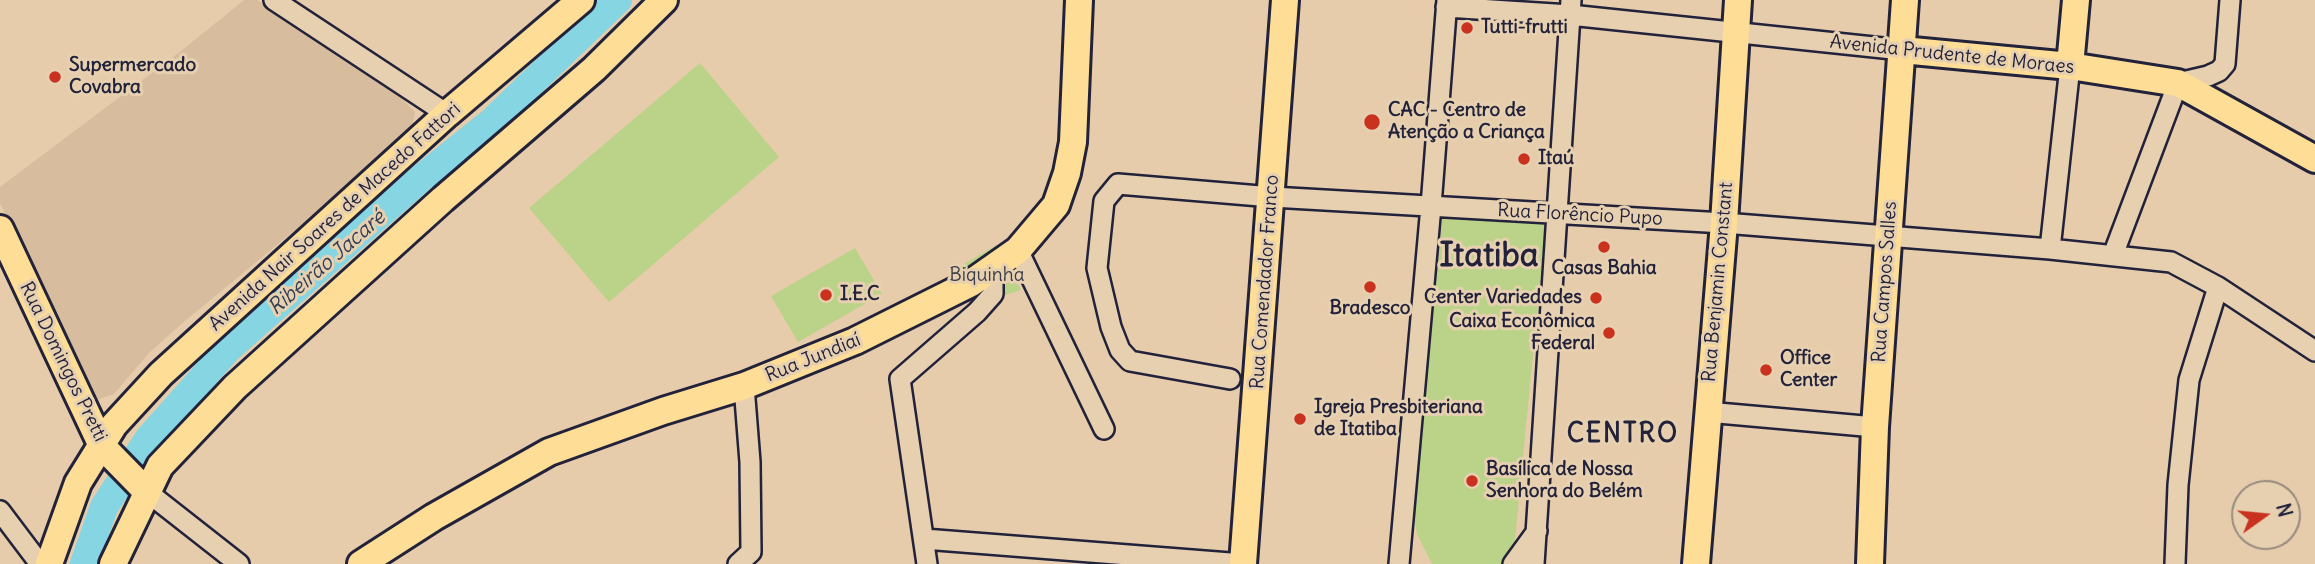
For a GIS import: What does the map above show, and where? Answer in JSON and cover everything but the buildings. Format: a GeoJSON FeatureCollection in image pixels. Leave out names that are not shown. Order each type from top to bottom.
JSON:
{"type":"FeatureCollection","features":[{"type":"Feature","properties":{"kind":"main road","name":"Avenida Nair Soares de Macedo Fattori"},"geometry":{"type":"LineString","coordinates":[[49,564],[78,483],[105,449],[114,425],[161,374],[447,114],[581,0]]}},
{"type":"Feature","properties":{"kind":"main road"},"geometry":{"type":"LineString","coordinates":[[113,564],[143,488],[234,387],[443,199],[594,69],[664,0]]}},
{"type":"Feature","properties":{"kind":"main road","name":"Rua Jundiaí"},"geometry":{"type":"LineString","coordinates":[[361,564],[434,517],[549,452],[663,411],[744,386],[856,341],[971,283],[1018,250],[1056,205],[1067,173],[1073,142],[1079,0]]}},
{"type":"Feature","properties":{"kind":"main road","name":"Rua Comendador Franco"},"geometry":{"type":"LineString","coordinates":[[1243,564],[1285,0]]}},
{"type":"Feature","properties":{"kind":"main road","name":"Rua Benjamin Constant"},"geometry":{"type":"LineString","coordinates":[[1696,564],[1724,223],[1738,0]]}},
{"type":"Feature","properties":{"kind":"main road","name":"Rua Campos Salles"},"geometry":{"type":"LineString","coordinates":[[1870,564],[1875,427],[1905,0]]}},
{"type":"Feature","properties":{"kind":"main road"},"geometry":{"type":"LineString","coordinates":[[2070,66],[2076,0]]}},
{"type":"Feature","properties":{"kind":"main road","name":"Avenida Prudente de Moraes"},"geometry":{"type":"LineString","coordinates":[[1902,50],[2070,66],[2178,83],[2315,159]]}},
{"type":"Feature","properties":{"kind":"main road","name":"Rua Domingos Pretti"},"geometry":{"type":"LineString","coordinates":[[0,229],[105,449],[143,488]]}},
{"type":"Feature","properties":{"kind":"street"},"geometry":{"type":"LineString","coordinates":[[274,0],[447,114]]}},
{"type":"Feature","properties":{"kind":"street"},"geometry":{"type":"LineString","coordinates":[[2112,255],[2178,83],[2208,76],[2220,71],[2225,64],[2230,0]]}},
{"type":"Feature","properties":{"kind":"street"},"geometry":{"type":"LineString","coordinates":[[1399,564],[1446,4]]}},
{"type":"Feature","properties":{"kind":"street","name":"Avenida Prudente de Moraes"},"geometry":{"type":"LineString","coordinates":[[1446,4],[1571,7],[1736,32],[1902,50]]}},
{"type":"Feature","properties":{"kind":"street"},"geometry":{"type":"LineString","coordinates":[[1535,564],[1571,7]]}},
{"type":"Feature","properties":{"kind":"street"},"geometry":{"type":"LineString","coordinates":[[2050,249],[2070,66]]}},
{"type":"Feature","properties":{"kind":"street","name":"Rua Florêncio Pupo"},"geometry":{"type":"LineString","coordinates":[[1230,379],[1130,361],[1120,350],[1111,327],[1097,268],[1104,201],[1118,184],[1272,197],[1724,223],[2050,249],[2171,262],[2218,286],[2311,348]]}},
{"type":"Feature","properties":{"kind":"street"},"geometry":{"type":"LineString","coordinates":[[1018,250],[1104,429]]}},
{"type":"Feature","properties":{"kind":"street"},"geometry":{"type":"LineString","coordinates":[[927,564],[900,379],[977,312],[993,294],[993,267]]}},
{"type":"Feature","properties":{"kind":"street"},"geometry":{"type":"LineString","coordinates":[[2175,564],[2178,485],[2189,380],[2218,286]]}},
{"type":"Feature","properties":{"kind":"street"},"geometry":{"type":"LineString","coordinates":[[2311,348],[2315,326]]}},
{"type":"Feature","properties":{"kind":"street"},"geometry":{"type":"LineString","coordinates":[[738,564],[751,552],[750,463],[744,386]]}},
{"type":"Feature","properties":{"kind":"street"},"geometry":{"type":"LineString","coordinates":[[1707,412],[1875,427]]}},
{"type":"Feature","properties":{"kind":"street","name":"Rua Domingos Pretti"},"geometry":{"type":"LineString","coordinates":[[143,488],[239,564]]}},
{"type":"Feature","properties":{"kind":"street"},"geometry":{"type":"LineString","coordinates":[[0,511],[40,564]]}},
{"type":"Feature","properties":{"kind":"street"},"geometry":{"type":"LineString","coordinates":[[1513,564],[1537,531]]}},
{"type":"Feature","properties":{"kind":"street"},"geometry":{"type":"LineString","coordinates":[[1401,533],[1415,564]]}},
{"type":"Feature","properties":{"kind":"street"},"geometry":{"type":"LineString","coordinates":[[924,539],[1243,564]]}},
{"type":"Feature","properties":{"kind":"shaded area"},"geometry":{"type":"Polygon","coordinates":[[[244,0],[257,0],[401,98],[415,112],[412,126],[307,220],[149,353],[114,394],[93,401],[0,203],[0,187],[181,51],[244,0]]]}},
{"type":"Feature","properties":{"kind":"green space"},"geometry":{"type":"Polygon","coordinates":[[[700,63],[779,157],[609,302],[529,208],[700,63]]]}},
{"type":"Feature","properties":{"kind":"green space"},"geometry":{"type":"Polygon","coordinates":[[[1443,214],[1546,222],[1514,549],[1501,564],[1432,564],[1417,534],[1414,517],[1418,450],[1443,214]]]}},
{"type":"Feature","properties":{"kind":"green space","name":"Biquinha"},"geometry":{"type":"Polygon","coordinates":[[[997,245],[1021,290],[981,303],[950,272],[997,245]]]}},
{"type":"Feature","properties":{"kind":"green space","name":"I.E.C"},"geometry":{"type":"Polygon","coordinates":[[[855,248],[882,294],[798,342],[771,296],[855,248]]]}},
{"type":"Feature","properties":{"kind":"waterway","name":"Ribeirão Jacaré"},"geometry":{"type":"LineString","coordinates":[[84,564],[104,507],[149,438],[228,349],[420,179],[490,123],[618,0]]}},
{"type":"Feature","properties":{"kind":"place","name":"Tutti-frutti"},"geometry":{"type":"Point","coordinates":[1467,28]}},
{"type":"Feature","properties":{"kind":"place","name":"Supermercado Covabra"},"geometry":{"type":"Point","coordinates":[55,77]}},
{"type":"Feature","properties":{"kind":"place","name":"CAC - Centro de Atenção a Criança"},"geometry":{"type":"Point","coordinates":[1372,122]}},
{"type":"Feature","properties":{"kind":"place","name":"Itaú"},"geometry":{"type":"Point","coordinates":[1524,159]}},
{"type":"Feature","properties":{"kind":"place","name":"Casas Bahia"},"geometry":{"type":"Point","coordinates":[1604,247]}},
{"type":"Feature","properties":{"kind":"place","name":"Bradesco"},"geometry":{"type":"Point","coordinates":[1370,287]}},
{"type":"Feature","properties":{"kind":"place","name":"I.E.C"},"geometry":{"type":"Point","coordinates":[826,295]}},
{"type":"Feature","properties":{"kind":"place","name":"Center Variedades"},"geometry":{"type":"Point","coordinates":[1596,298]}},
{"type":"Feature","properties":{"kind":"place","name":"Caixa Econômica Federal"},"geometry":{"type":"Point","coordinates":[1609,333]}},
{"type":"Feature","properties":{"kind":"place","name":"Office Center"},"geometry":{"type":"Point","coordinates":[1766,370]}},
{"type":"Feature","properties":{"kind":"place","name":"Igreja Presbiteriana de Itatiba"},"geometry":{"type":"Point","coordinates":[1300,419]}},
{"type":"Feature","properties":{"kind":"place","name":"Basílica de Nossa Senhora do Belém"},"geometry":{"type":"Point","coordinates":[1472,481]}},
{"type":"Feature","properties":{"kind":"district","name":"Itatiba"},"geometry":{"type":"Point","coordinates":[1489,257]}},
{"type":"Feature","properties":{"kind":"district","name":"CENTRO"},"geometry":{"type":"Point","coordinates":[1623,435]}}]}
